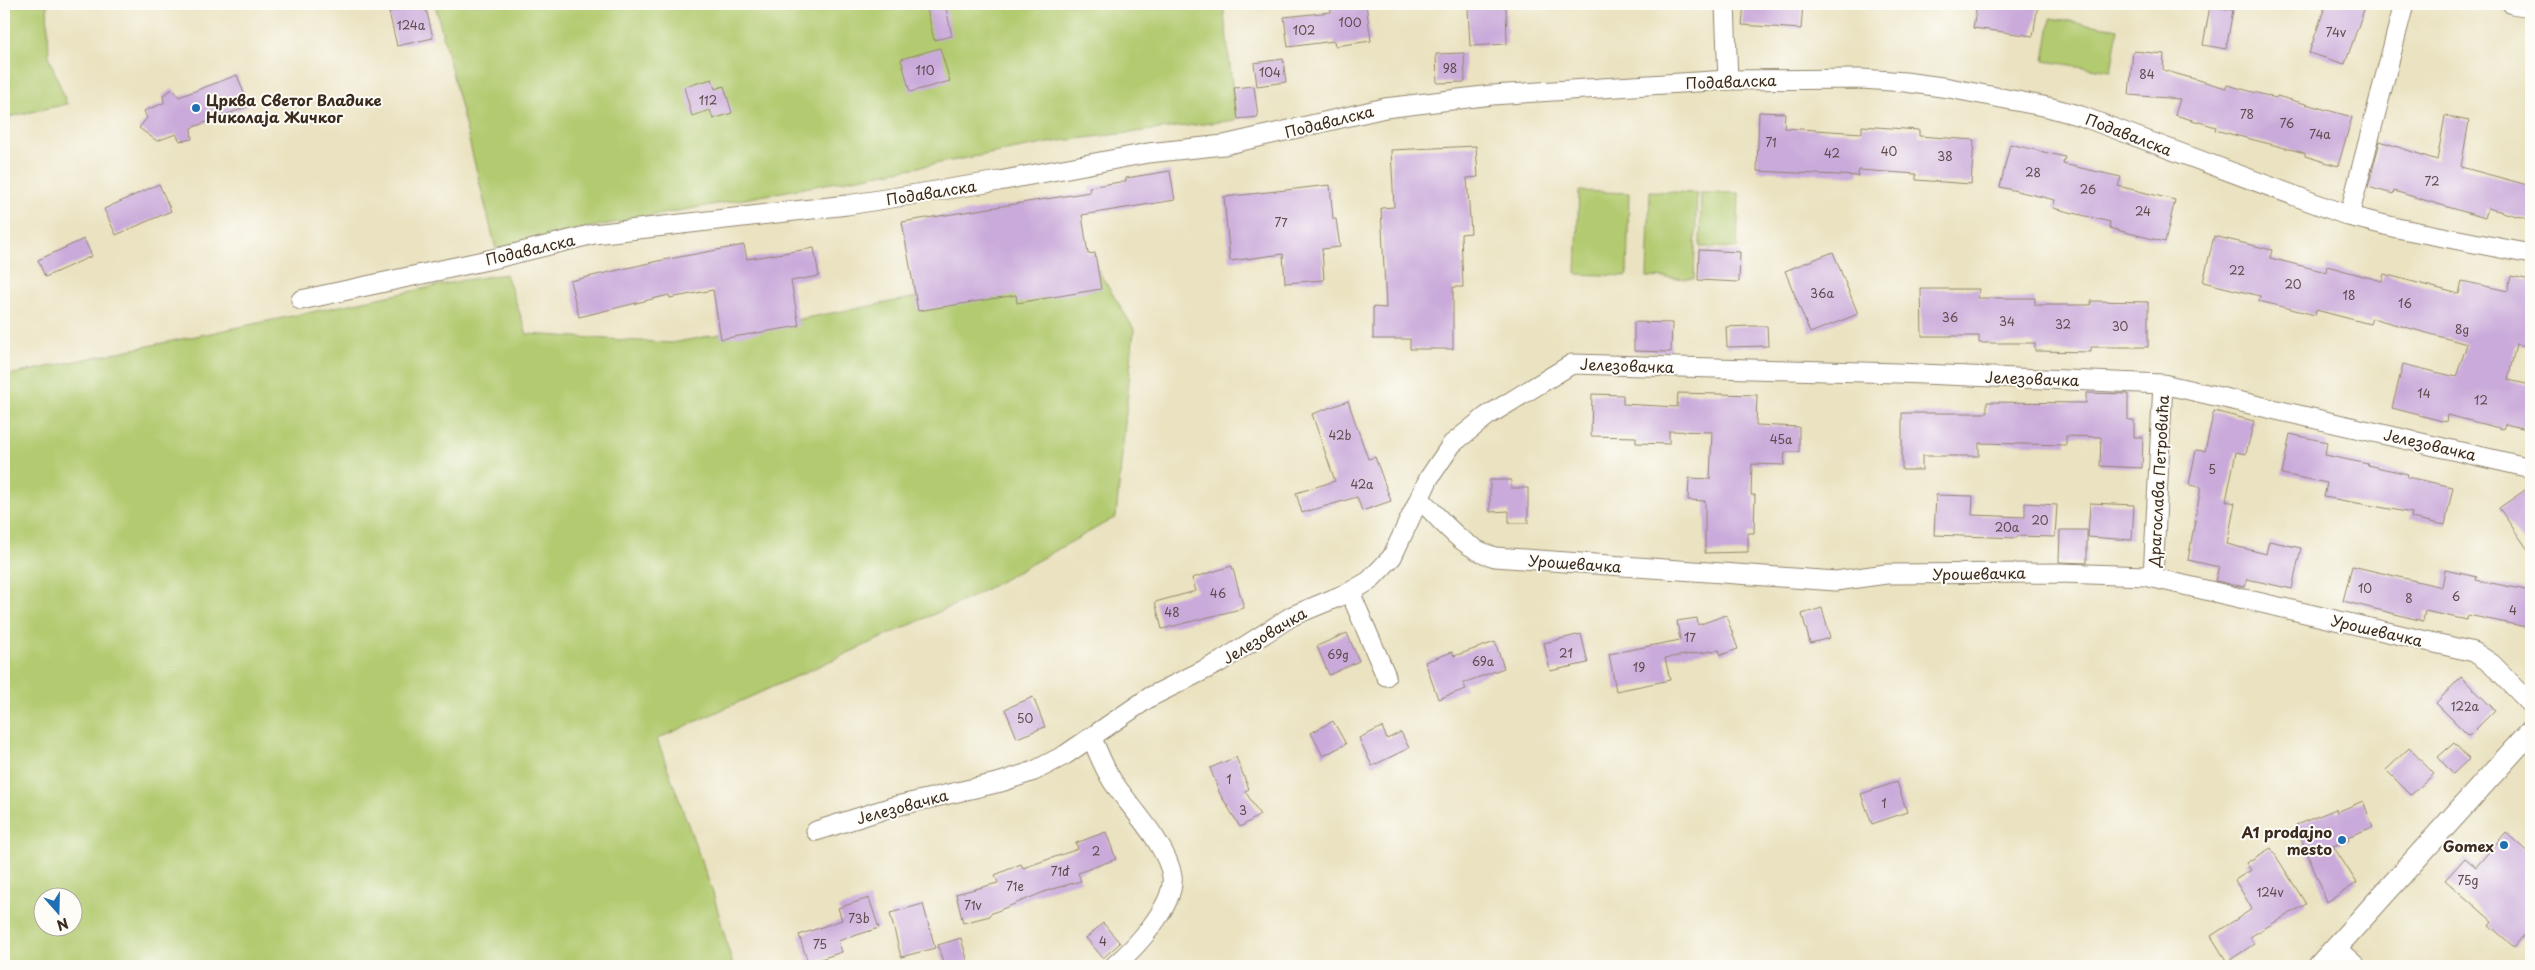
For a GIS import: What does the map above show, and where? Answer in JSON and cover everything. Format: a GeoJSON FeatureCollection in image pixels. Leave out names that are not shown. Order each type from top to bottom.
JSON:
{"type":"FeatureCollection","features":[{"type":"Feature","properties":{"kind":"street"},"geometry":{"type":"LineString","coordinates":[[1725,4],[1728,80]]}},
{"type":"Feature","properties":{"kind":"street"},"geometry":{"type":"LineString","coordinates":[[2349,216],[2404,4]]}},
{"type":"Feature","properties":{"kind":"street"},"geometry":{"type":"LineString","coordinates":[[2512,4],[2531,7]]}},
{"type":"Feature","properties":{"kind":"street","name":"Подавалска"},"geometry":{"type":"LineString","coordinates":[[301,300],[497,258],[594,234],[846,205],[999,182],[1148,153],[1224,145],[1385,108],[1492,95],[1728,80],[1826,79],[1905,82],[2048,107],[2081,116],[2349,216],[2397,228],[2531,254]]}},
{"type":"Feature","properties":{"kind":"street","name":"Јелезовачка"},"geometry":{"type":"LineString","coordinates":[[816,832],[892,807],[1018,776],[1049,764],[1092,738],[1130,708],[1220,662],[1286,620],[1350,592],[1380,572],[1392,557],[1436,466],[1463,434],[1572,364],[1928,374],[2163,384],[2531,468]]}},
{"type":"Feature","properties":{"kind":"street","name":"Драгослава Петровића"},"geometry":{"type":"LineString","coordinates":[[2153,577],[2163,384]]}},
{"type":"Feature","properties":{"kind":"street","name":"Урошевачка"},"geometry":{"type":"LineString","coordinates":[[1420,499],[1464,543],[1480,553],[1495,557],[1836,581],[1886,574],[2061,573],[2153,577],[2474,652],[2492,664],[2531,704]]}},
{"type":"Feature","properties":{"kind":"street"},"geometry":{"type":"LineString","coordinates":[[1350,592],[1386,676]]}},
{"type":"Feature","properties":{"kind":"street"},"geometry":{"type":"LineString","coordinates":[[1092,738],[1104,767],[1154,839],[1172,875],[1169,894],[1151,927],[1140,941],[1114,966]]}},
{"type":"Feature","properties":{"kind":"street"},"geometry":{"type":"LineString","coordinates":[[2319,966],[2527,742]]}},
{"type":"Feature","properties":{"kind":"street"},"geometry":{"type":"LineString","coordinates":[[2336,948],[2356,966]]}},
{"type":"Feature","properties":{"kind":"green space"},"geometry":{"type":"Polygon","coordinates":[[[4,4],[47,4],[49,57],[67,104],[4,118],[4,4]]]}},
{"type":"Feature","properties":{"kind":"green space"},"geometry":{"type":"Polygon","coordinates":[[[435,4],[1223,4],[1236,120],[1060,141],[575,230],[496,249],[435,4]]]}},
{"type":"Feature","properties":{"kind":"green space"},"geometry":{"type":"Polygon","coordinates":[[[2051,18],[2118,29],[2111,71],[2044,61],[2051,18]]]}},
{"type":"Feature","properties":{"kind":"green space"},"geometry":{"type":"Polygon","coordinates":[[[1579,191],[1629,193],[1627,276],[1576,274],[1579,191]]]}},
{"type":"Feature","properties":{"kind":"green space"},"geometry":{"type":"Polygon","coordinates":[[[1650,191],[1697,193],[1694,279],[1647,277],[1650,191]]]}},
{"type":"Feature","properties":{"kind":"green space"},"geometry":{"type":"Polygon","coordinates":[[[1701,193],[1739,193],[1737,248],[1700,247],[1701,193]]]}},
{"type":"Feature","properties":{"kind":"green space"},"geometry":{"type":"Polygon","coordinates":[[[1094,264],[1134,329],[1116,517],[972,597],[657,739],[713,893],[733,966],[4,966],[4,376],[465,280],[506,274],[527,334],[672,343],[1094,264]]]}},
{"type":"Feature","properties":{"kind":"building"},"geometry":{"type":"Polygon","coordinates":[[[425,4],[433,38],[397,46],[389,12],[425,4]]]}},
{"type":"Feature","properties":{"kind":"building"},"geometry":{"type":"Polygon","coordinates":[[[926,4],[945,4],[952,36],[934,40],[926,4]]]}},
{"type":"Feature","properties":{"kind":"building"},"geometry":{"type":"Polygon","coordinates":[[[1330,4],[1366,4],[1371,41],[1335,46],[1334,41],[1288,47],[1284,17],[1331,12],[1330,4]]]}},
{"type":"Feature","properties":{"kind":"building"},"geometry":{"type":"Polygon","coordinates":[[[1744,4],[1803,4],[1801,29],[1742,25],[1744,4]]]}},
{"type":"Feature","properties":{"kind":"building"},"geometry":{"type":"Polygon","coordinates":[[[1977,4],[2038,4],[2033,36],[1973,28],[1977,4]]]}},
{"type":"Feature","properties":{"kind":"building"},"geometry":{"type":"Polygon","coordinates":[[[2326,4],[2366,4],[2345,64],[2309,53],[2326,4]]]}},
{"type":"Feature","properties":{"kind":"building"},"geometry":{"type":"Polygon","coordinates":[[[2210,6],[2233,10],[2226,49],[2203,45],[2210,6]]]}},
{"type":"Feature","properties":{"kind":"building"},"geometry":{"type":"Polygon","coordinates":[[[1506,7],[1507,44],[1470,46],[1468,8],[1506,7]]]}},
{"type":"Feature","properties":{"kind":"building"},"geometry":{"type":"Polygon","coordinates":[[[940,48],[950,81],[910,92],[901,59],[940,48]]]}},
{"type":"Feature","properties":{"kind":"building"},"geometry":{"type":"Polygon","coordinates":[[[2133,51],[2164,54],[2163,70],[2226,88],[2227,85],[2276,98],[2277,96],[2352,117],[2338,166],[2305,156],[2305,153],[2215,130],[2216,127],[2175,115],[2180,99],[2129,95],[2133,51]]]}},
{"type":"Feature","properties":{"kind":"building"},"geometry":{"type":"Polygon","coordinates":[[[1464,53],[1465,82],[1437,83],[1436,54],[1464,53]]]}},
{"type":"Feature","properties":{"kind":"building"},"geometry":{"type":"Polygon","coordinates":[[[1283,59],[1286,82],[1257,86],[1254,63],[1283,59]]]}},
{"type":"Feature","properties":{"kind":"building","name":"Црква Светог Владике Николаја Жичког"},"geometry":{"type":"Polygon","coordinates":[[[237,75],[249,106],[191,128],[192,139],[180,141],[176,134],[157,141],[139,128],[147,118],[144,111],[164,103],[163,95],[173,89],[179,97],[237,75]]]}},
{"type":"Feature","properties":{"kind":"building"},"geometry":{"type":"Polygon","coordinates":[[[712,79],[715,89],[724,86],[732,113],[713,119],[710,110],[692,116],[684,87],[712,79]]]}},
{"type":"Feature","properties":{"kind":"building"},"geometry":{"type":"Polygon","coordinates":[[[1254,86],[1258,117],[1238,119],[1234,88],[1254,86]]]}},
{"type":"Feature","properties":{"kind":"building"},"geometry":{"type":"Polygon","coordinates":[[[1759,112],[1785,113],[1784,128],[1862,133],[1862,126],[1919,130],[1919,136],[1974,140],[1971,184],[1916,180],[1916,174],[1859,170],[1858,176],[1757,171],[1759,112]]]}},
{"type":"Feature","properties":{"kind":"building"},"geometry":{"type":"Polygon","coordinates":[[[2445,116],[2469,121],[2461,167],[2531,186],[2531,220],[2488,208],[2485,218],[2394,191],[2393,194],[2368,187],[2380,141],[2437,160],[2445,116]]]}},
{"type":"Feature","properties":{"kind":"building"},"geometry":{"type":"Polygon","coordinates":[[[2010,144],[2065,157],[2063,164],[2121,177],[2118,186],[2175,200],[2165,242],[2109,228],[2110,222],[2053,208],[2055,200],[2000,187],[2010,144]]]}},
{"type":"Feature","properties":{"kind":"building"},"geometry":{"type":"Polygon","coordinates":[[[1476,146],[1478,177],[1467,178],[1471,233],[1461,234],[1463,287],[1453,287],[1453,349],[1410,349],[1410,339],[1373,339],[1373,307],[1386,308],[1381,208],[1394,207],[1391,150],[1476,146]]]}},
{"type":"Feature","properties":{"kind":"building"},"geometry":{"type":"Polygon","coordinates":[[[1170,171],[1175,200],[1082,215],[1088,254],[1095,253],[1101,289],[1017,303],[1016,295],[918,311],[902,222],[1090,192],[1089,187],[1126,181],[1126,178],[1170,171]]]}},
{"type":"Feature","properties":{"kind":"building"},"geometry":{"type":"Polygon","coordinates":[[[159,184],[171,211],[116,235],[104,209],[159,184]]]}},
{"type":"Feature","properties":{"kind":"building"},"geometry":{"type":"Polygon","coordinates":[[[1330,185],[1333,219],[1336,219],[1340,247],[1322,249],[1324,280],[1285,283],[1283,254],[1230,261],[1224,197],[1330,185]]]}},
{"type":"Feature","properties":{"kind":"building"},"geometry":{"type":"Polygon","coordinates":[[[2214,236],[2272,250],[2270,258],[2326,272],[2327,266],[2382,281],[2384,274],[2459,294],[2462,281],[2508,291],[2511,276],[2531,280],[2531,347],[2516,344],[2508,380],[2531,385],[2531,430],[2505,424],[2503,429],[2447,415],[2446,422],[2392,408],[2403,364],[2456,377],[2467,344],[2372,318],[2370,324],[2316,310],[2315,315],[2259,301],[2260,296],[2203,282],[2214,236]]]}},
{"type":"Feature","properties":{"kind":"building"},"geometry":{"type":"Polygon","coordinates":[[[84,239],[92,256],[45,277],[38,260],[84,239]]]}},
{"type":"Feature","properties":{"kind":"building"},"geometry":{"type":"Polygon","coordinates":[[[744,245],[747,259],[814,248],[819,276],[791,281],[799,326],[721,339],[713,290],[670,298],[669,295],[579,317],[570,281],[658,261],[744,245]]]}},
{"type":"Feature","properties":{"kind":"building"},"geometry":{"type":"Polygon","coordinates":[[[1699,250],[1740,252],[1739,282],[1698,280],[1699,250]]]}},
{"type":"Feature","properties":{"kind":"building"},"geometry":{"type":"Polygon","coordinates":[[[1833,252],[1858,314],[1810,333],[1785,271],[1833,252]]]}},
{"type":"Feature","properties":{"kind":"building"},"geometry":{"type":"Polygon","coordinates":[[[1921,289],[1979,289],[1978,298],[2035,298],[2035,305],[2091,305],[2091,301],[2148,302],[2148,347],[2091,347],[2091,352],[2035,351],[2035,343],[1979,343],[1979,336],[1922,336],[1921,289]]]}},
{"type":"Feature","properties":{"kind":"building"},"geometry":{"type":"Polygon","coordinates":[[[1634,322],[1672,323],[1671,352],[1634,351],[1634,322]]]}},
{"type":"Feature","properties":{"kind":"building"},"geometry":{"type":"Polygon","coordinates":[[[1767,326],[1768,346],[1727,347],[1726,327],[1767,326]]]}},
{"type":"Feature","properties":{"kind":"building"},"geometry":{"type":"Polygon","coordinates":[[[1678,393],[1757,395],[1756,425],[1799,427],[1799,452],[1785,452],[1784,465],[1752,464],[1751,495],[1755,495],[1754,533],[1748,533],[1748,552],[1705,553],[1705,501],[1688,500],[1689,478],[1710,479],[1712,432],[1669,431],[1669,444],[1636,443],[1636,437],[1591,436],[1592,394],[1623,395],[1623,404],[1677,407],[1678,393]]]}},
{"type":"Feature","properties":{"kind":"building"},"geometry":{"type":"Polygon","coordinates":[[[2086,393],[2128,394],[2128,420],[2134,420],[2134,437],[2143,437],[2142,468],[2100,466],[2101,437],[2066,436],[2066,445],[1979,443],[1979,456],[1922,456],[1922,470],[1902,470],[1902,413],[1987,413],[1987,402],[2086,403],[2086,393]]]}},
{"type":"Feature","properties":{"kind":"building"},"geometry":{"type":"Polygon","coordinates":[[[1348,401],[1368,459],[1375,457],[1391,501],[1362,511],[1357,497],[1302,513],[1296,493],[1335,481],[1312,414],[1348,401]]]}},
{"type":"Feature","properties":{"kind":"building"},"geometry":{"type":"Polygon","coordinates":[[[2214,411],[2254,421],[2246,454],[2236,452],[2226,501],[2235,503],[2227,544],[2266,554],[2269,541],[2301,548],[2292,589],[2247,579],[2245,587],[2215,581],[2219,567],[2188,560],[2201,487],[2189,485],[2196,450],[2205,451],[2214,411]]]}},
{"type":"Feature","properties":{"kind":"building"},"geometry":{"type":"Polygon","coordinates":[[[2290,434],[2327,442],[2325,455],[2408,474],[2407,477],[2453,487],[2445,525],[2411,518],[2412,513],[2324,497],[2327,483],[2282,474],[2290,434]]]}},
{"type":"Feature","properties":{"kind":"building"},"geometry":{"type":"Polygon","coordinates":[[[1490,480],[1511,480],[1511,488],[1528,488],[1528,523],[1509,523],[1509,511],[1490,512],[1490,480]]]}},
{"type":"Feature","properties":{"kind":"building"},"geometry":{"type":"Polygon","coordinates":[[[2531,486],[2531,554],[2499,508],[2531,486]]]}},
{"type":"Feature","properties":{"kind":"building"},"geometry":{"type":"Polygon","coordinates":[[[1936,495],[1973,496],[1972,515],[2025,517],[2025,503],[2057,505],[2055,537],[2017,536],[2017,538],[1934,535],[1936,495]]]}},
{"type":"Feature","properties":{"kind":"building"},"geometry":{"type":"Polygon","coordinates":[[[2090,503],[2134,505],[2132,540],[2088,537],[2090,503]]]}},
{"type":"Feature","properties":{"kind":"building"},"geometry":{"type":"Polygon","coordinates":[[[2060,530],[2087,530],[2087,563],[2059,562],[2060,530]]]}},
{"type":"Feature","properties":{"kind":"building"},"geometry":{"type":"Polygon","coordinates":[[[1232,566],[1244,608],[1162,629],[1155,602],[1196,591],[1192,578],[1232,566]]]}},
{"type":"Feature","properties":{"kind":"building"},"geometry":{"type":"Polygon","coordinates":[[[2352,566],[2442,587],[2445,570],[2477,577],[2476,580],[2531,591],[2531,628],[2468,615],[2467,620],[2425,611],[2423,621],[2343,601],[2352,566]]]}},
{"type":"Feature","properties":{"kind":"building"},"geometry":{"type":"Polygon","coordinates":[[[1822,608],[1830,638],[1810,643],[1802,614],[1822,608]]]}},
{"type":"Feature","properties":{"kind":"building"},"geometry":{"type":"Polygon","coordinates":[[[1726,615],[1738,649],[1721,655],[1719,650],[1665,658],[1670,680],[1616,691],[1609,654],[1680,640],[1677,621],[1697,618],[1698,625],[1726,615]]]}},
{"type":"Feature","properties":{"kind":"building"},"geometry":{"type":"Polygon","coordinates":[[[1347,633],[1359,661],[1329,675],[1317,646],[1347,633]]]}},
{"type":"Feature","properties":{"kind":"building"},"geometry":{"type":"Polygon","coordinates":[[[1581,634],[1588,663],[1550,671],[1544,643],[1581,634]]]}},
{"type":"Feature","properties":{"kind":"building"},"geometry":{"type":"Polygon","coordinates":[[[1495,642],[1504,668],[1463,683],[1466,689],[1438,699],[1425,662],[1452,652],[1454,656],[1495,642]]]}},
{"type":"Feature","properties":{"kind":"building"},"geometry":{"type":"Polygon","coordinates":[[[2461,677],[2495,710],[2469,736],[2436,703],[2461,677]]]}},
{"type":"Feature","properties":{"kind":"building"},"geometry":{"type":"Polygon","coordinates":[[[1033,697],[1045,727],[1017,738],[1005,709],[1033,697]]]}},
{"type":"Feature","properties":{"kind":"building"},"geometry":{"type":"Polygon","coordinates":[[[1333,721],[1346,744],[1323,756],[1311,733],[1333,721]]]}},
{"type":"Feature","properties":{"kind":"building"},"geometry":{"type":"Polygon","coordinates":[[[1382,727],[1387,739],[1401,732],[1409,748],[1372,766],[1359,738],[1382,727]]]}},
{"type":"Feature","properties":{"kind":"building"},"geometry":{"type":"Polygon","coordinates":[[[2454,743],[2469,759],[2453,774],[2438,757],[2454,743]]]}},
{"type":"Feature","properties":{"kind":"building"},"geometry":{"type":"Polygon","coordinates":[[[2409,748],[2434,774],[2411,795],[2386,770],[2409,748]]]}},
{"type":"Feature","properties":{"kind":"building"},"geometry":{"type":"Polygon","coordinates":[[[1236,757],[1249,789],[1245,791],[1260,815],[1240,827],[1220,794],[1210,768],[1236,757]]]}},
{"type":"Feature","properties":{"kind":"building"},"geometry":{"type":"Polygon","coordinates":[[[1897,782],[1907,812],[1872,824],[1861,794],[1897,782]]]}},
{"type":"Feature","properties":{"kind":"building"},"geometry":{"type":"Polygon","coordinates":[[[2363,801],[2373,827],[2347,837],[2349,840],[2333,846],[2357,883],[2327,902],[2296,825],[2336,809],[2337,812],[2363,801]]]}},
{"type":"Feature","properties":{"kind":"building"},"geometry":{"type":"Polygon","coordinates":[[[1106,832],[1116,859],[1078,873],[1081,881],[1049,890],[990,914],[990,916],[963,923],[956,894],[998,883],[995,875],[1021,864],[1023,868],[1078,849],[1076,843],[1106,832]]]}},
{"type":"Feature","properties":{"kind":"building"},"geometry":{"type":"Polygon","coordinates":[[[2506,832],[2531,854],[2531,927],[2514,947],[2489,925],[2492,921],[2445,880],[2465,858],[2476,867],[2506,832]]]}},
{"type":"Feature","properties":{"kind":"building"},"geometry":{"type":"Polygon","coordinates":[[[2271,848],[2306,904],[2250,937],[2254,944],[2227,962],[2211,936],[2252,909],[2235,880],[2251,870],[2246,863],[2271,848]]]}},
{"type":"Feature","properties":{"kind":"building"},"geometry":{"type":"Polygon","coordinates":[[[869,898],[879,928],[838,941],[842,952],[808,963],[799,935],[842,920],[838,908],[869,898]]]}},
{"type":"Feature","properties":{"kind":"building"},"geometry":{"type":"Polygon","coordinates":[[[923,904],[935,948],[901,957],[890,913],[923,904]]]}},
{"type":"Feature","properties":{"kind":"building"},"geometry":{"type":"Polygon","coordinates":[[[1103,923],[1120,943],[1103,958],[1086,938],[1103,923]]]}},
{"type":"Feature","properties":{"kind":"building"},"geometry":{"type":"Polygon","coordinates":[[[961,938],[969,966],[944,966],[938,945],[961,938]]]}},
{"type":"Feature","properties":{"kind":"place","name":"Црква Светог Владике Николаја Жичког"},"geometry":{"type":"Point","coordinates":[196,108]}},
{"type":"Feature","properties":{"kind":"place","name":"A1 prodajno mesto"},"geometry":{"type":"Point","coordinates":[2342,840]}},
{"type":"Feature","properties":{"kind":"place","name":"Gomex"},"geometry":{"type":"Point","coordinates":[2504,845]}}]}
